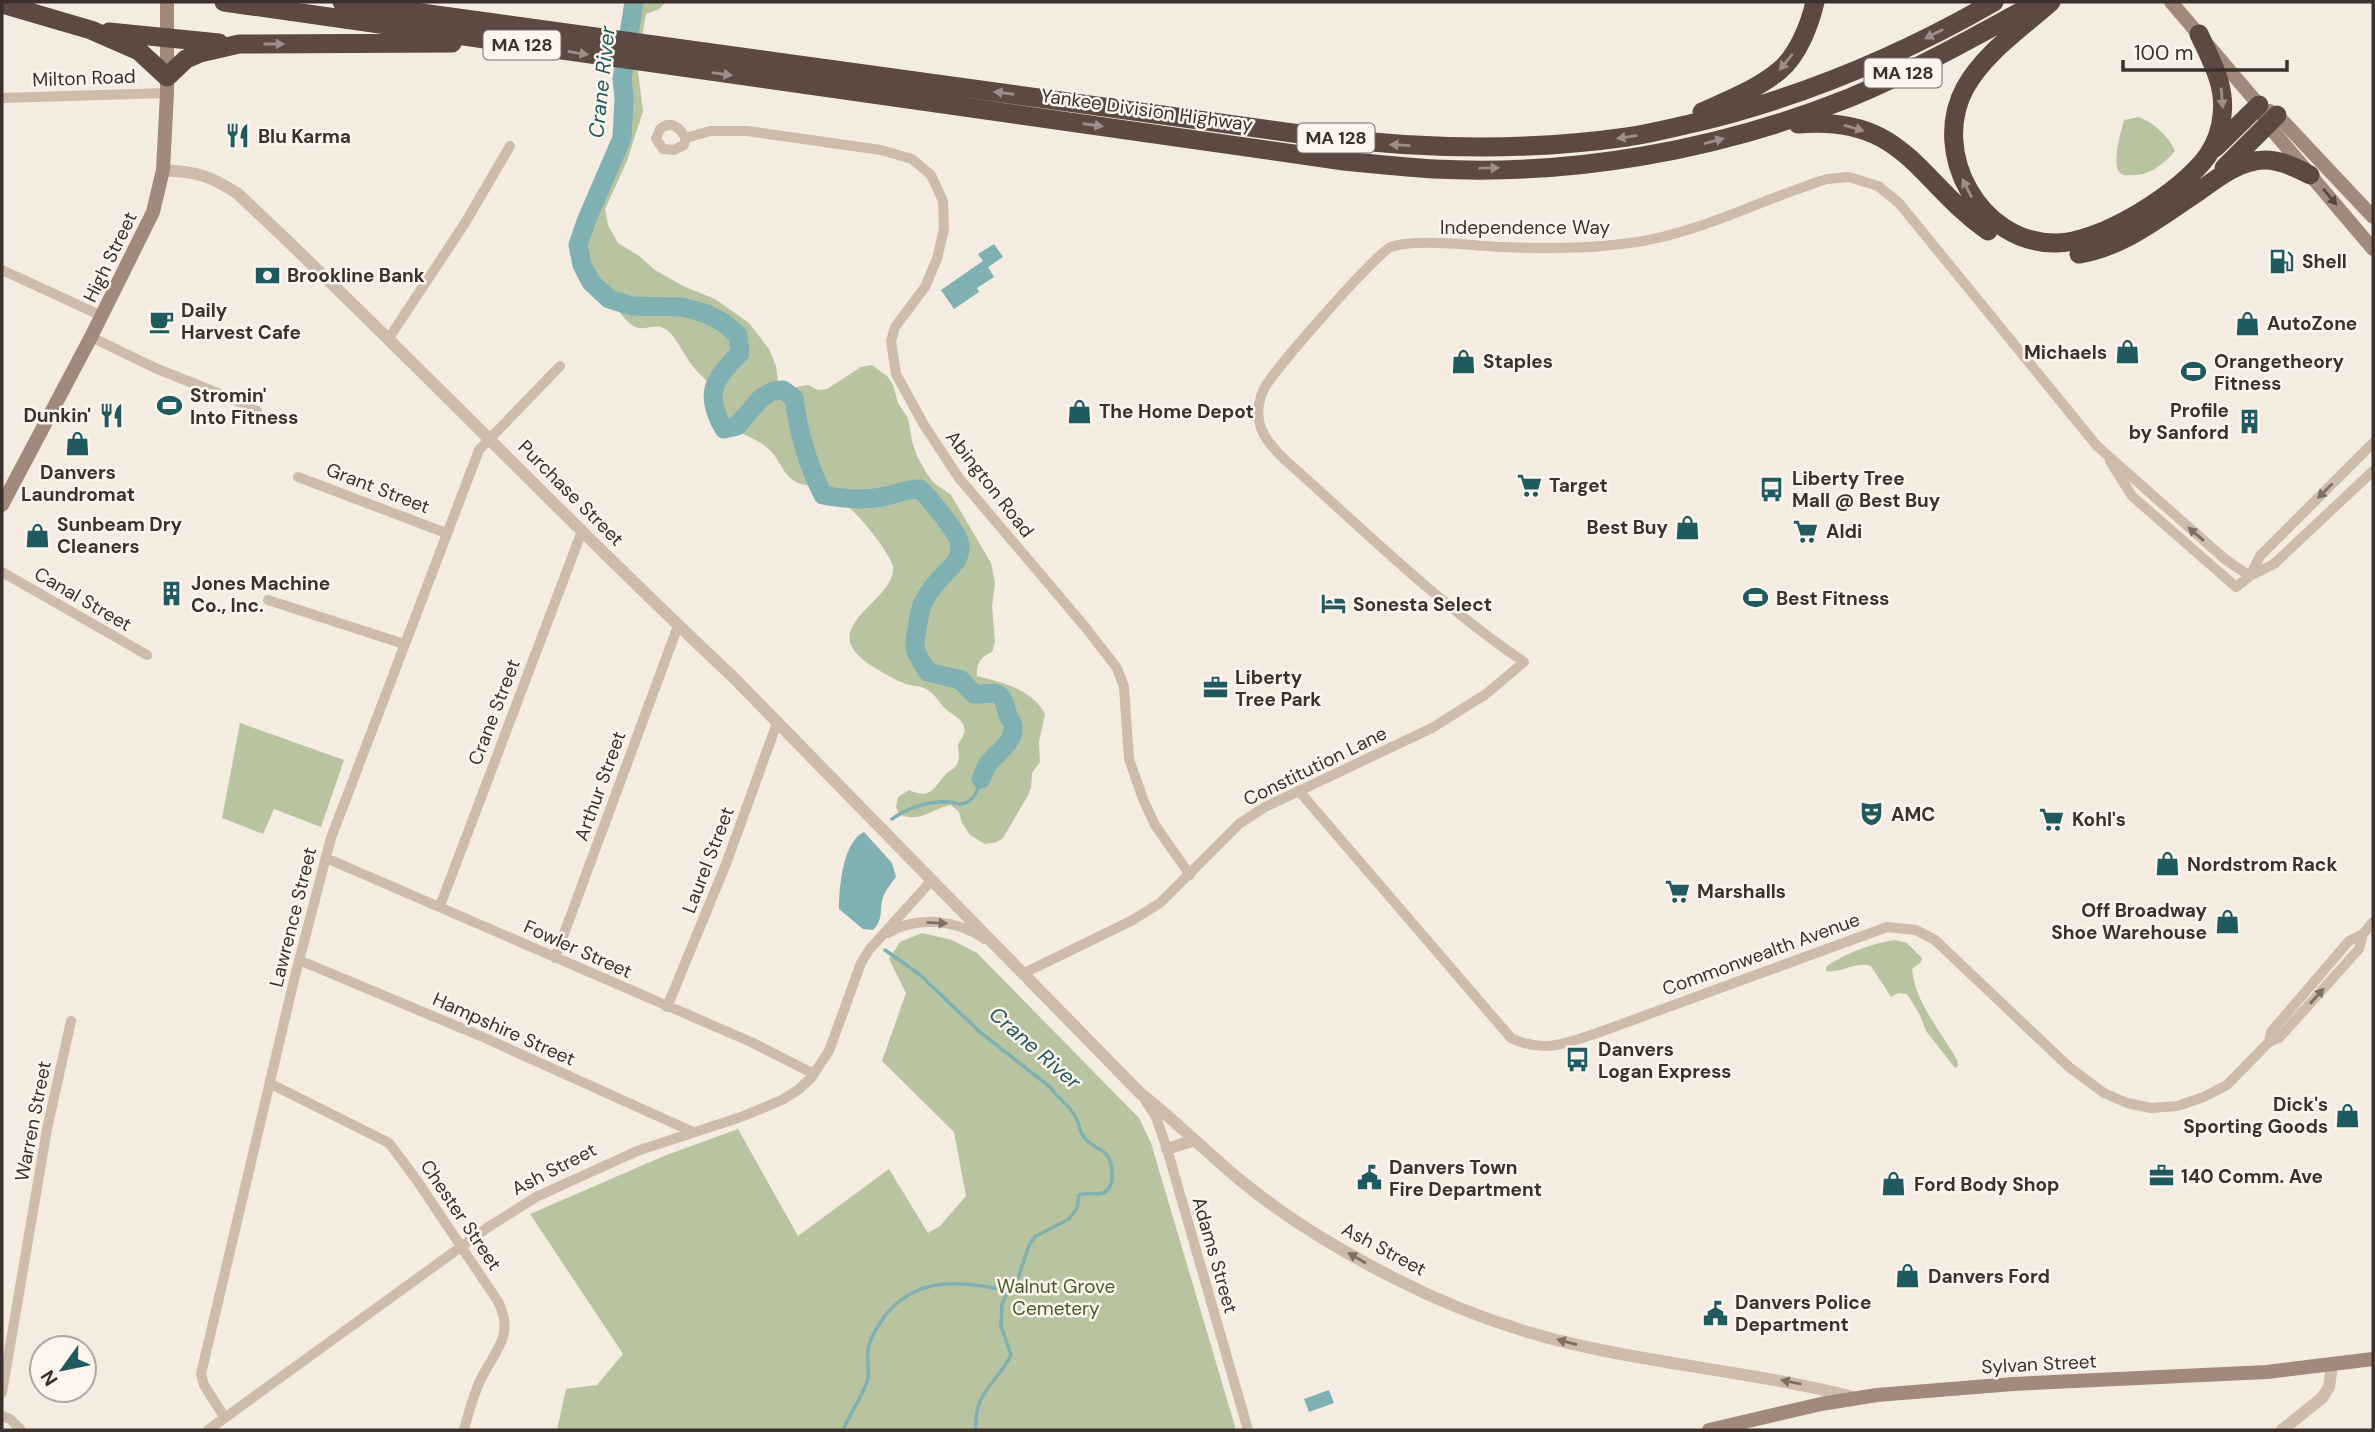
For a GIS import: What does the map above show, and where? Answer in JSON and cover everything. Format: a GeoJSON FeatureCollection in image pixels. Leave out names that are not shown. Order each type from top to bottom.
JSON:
{"type":"FeatureCollection","features":[{"type":"Feature","properties":{"kind":"highway","name":"Yankee Division Highway"},"geometry":{"type":"LineString","coordinates":[[224,2],[438,20],[511,34],[1344,161],[1436,169],[1577,164],[1688,148],[1813,112],[1888,81],[2038,2]]}},
{"type":"Feature","properties":{"kind":"highway","name":"Yankee Division Highway"},"geometry":{"type":"LineString","coordinates":[[342,2],[386,17]]}},
{"type":"Feature","properties":{"kind":"highway"},"geometry":{"type":"LineString","coordinates":[[1663,130],[1746,91],[1781,70],[1808,26],[1815,2]]}},
{"type":"Feature","properties":{"kind":"highway","name":"Yankee Division Highway"},"geometry":{"type":"LineString","coordinates":[[655,55],[1379,144],[1499,148],[1591,142],[1663,130],[1739,112],[1799,94],[1890,57],[1994,2]]}},
{"type":"Feature","properties":{"kind":"highway"},"geometry":{"type":"LineString","coordinates":[[2051,2],[1983,63],[1964,90],[1956,108],[1955,157],[1965,187],[1986,214],[2008,230],[2053,243],[2076,242],[2098,236],[2140,212],[2176,186],[2259,105]]}},
{"type":"Feature","properties":{"kind":"highway"},"geometry":{"type":"LineString","coordinates":[[2,4],[91,30],[139,51],[167,85],[186,59],[239,44]]}},
{"type":"Feature","properties":{"kind":"highway"},"geometry":{"type":"LineString","coordinates":[[91,30],[239,44],[382,44],[438,20],[511,34]]}},
{"type":"Feature","properties":{"kind":"highway"},"geometry":{"type":"LineString","coordinates":[[2199,34],[2216,73],[2223,102],[2220,128],[2207,156]]}},
{"type":"Feature","properties":{"kind":"highway"},"geometry":{"type":"LineString","coordinates":[[2209,184],[2272,120]]}},
{"type":"Feature","properties":{"kind":"highway"},"geometry":{"type":"LineString","coordinates":[[1762,127],[1835,123],[1884,138],[1918,165],[1983,228],[2001,240],[2034,253],[2071,255],[2116,243],[2148,226],[2240,165],[2253,161],[2281,163],[2311,175]]}},
{"type":"Feature","properties":{"kind":"main road","name":"High Street"},"geometry":{"type":"LineString","coordinates":[[2,505],[92,337],[153,212],[163,170],[167,2]]}},
{"type":"Feature","properties":{"kind":"main road"},"geometry":{"type":"LineString","coordinates":[[2171,2],[2272,120],[2373,217]]}},
{"type":"Feature","properties":{"kind":"main road"},"geometry":{"type":"LineString","coordinates":[[2272,120],[2311,175],[2373,248]]}},
{"type":"Feature","properties":{"kind":"main road","name":"Sylvan Street"},"geometry":{"type":"LineString","coordinates":[[1709,1430],[1857,1398],[1924,1390],[2267,1372],[2373,1359]]}},
{"type":"Feature","properties":{"kind":"street","name":"Milton Road"},"geometry":{"type":"LineString","coordinates":[[2,98],[167,85]]}},
{"type":"Feature","properties":{"kind":"street","name":"Abington Road"},"geometry":{"type":"LineString","coordinates":[[686,138],[710,131],[747,131],[881,150],[912,159],[931,175],[943,201],[944,229],[937,258],[925,287],[895,327],[891,341],[896,374],[924,425],[959,478],[1086,628],[1116,668],[1124,687],[1129,760],[1155,825],[1190,875]]}},
{"type":"Feature","properties":{"kind":"street"},"geometry":{"type":"LineString","coordinates":[[389,338],[465,223],[510,146]]}},
{"type":"Feature","properties":{"kind":"street","name":"Purchase Street"},"geometry":{"type":"LineString","coordinates":[[163,170],[189,172],[216,179],[238,194],[389,338],[777,723],[931,881]]}},
{"type":"Feature","properties":{"kind":"street","name":"Independence Way"},"geometry":{"type":"LineString","coordinates":[[1524,662],[1496,643],[1416,578],[1283,459],[1267,442],[1259,427],[1259,403],[1264,387],[1310,331],[1390,247],[1441,244],[1585,247],[1648,241],[1826,179],[1849,177],[1863,181],[1878,186],[1899,203],[2097,446],[2226,560],[2249,576]]}},
{"type":"Feature","properties":{"kind":"street"},"geometry":{"type":"LineString","coordinates":[[2,271],[102,316]]}},
{"type":"Feature","properties":{"kind":"street"},"geometry":{"type":"LineString","coordinates":[[92,337],[155,368],[257,411]]}},
{"type":"Feature","properties":{"kind":"street","name":"Lawrence Street"},"geometry":{"type":"LineString","coordinates":[[225,1418],[204,1385],[201,1374],[299,960],[335,828],[479,450],[560,366]]}},
{"type":"Feature","properties":{"kind":"street","name":"Independence Way"},"geometry":{"type":"LineString","coordinates":[[2249,576],[2260,555],[2373,443]]}},
{"type":"Feature","properties":{"kind":"street","name":"Independence Way"},"geometry":{"type":"LineString","coordinates":[[2107,455],[2114,471],[2132,496],[2236,587],[2249,576],[2274,564],[2373,471]]}},
{"type":"Feature","properties":{"kind":"street","name":"Grant Street"},"geometry":{"type":"LineString","coordinates":[[298,477],[446,533]]}},
{"type":"Feature","properties":{"kind":"street","name":"Crane Street"},"geometry":{"type":"LineString","coordinates":[[440,906],[582,531]]}},
{"type":"Feature","properties":{"kind":"street","name":"Canal Street"},"geometry":{"type":"LineString","coordinates":[[2,572],[147,656]]}},
{"type":"Feature","properties":{"kind":"street"},"geometry":{"type":"LineString","coordinates":[[268,600],[404,644]]}},
{"type":"Feature","properties":{"kind":"street","name":"Arthur Street"},"geometry":{"type":"LineString","coordinates":[[555,958],[678,626]]}},
{"type":"Feature","properties":{"kind":"street","name":"Constitution Lane"},"geometry":{"type":"LineString","coordinates":[[1022,974],[1160,904],[1215,846],[1265,807],[1432,728],[1486,694],[1524,662]]}},
{"type":"Feature","properties":{"kind":"street","name":"Laurel Street"},"geometry":{"type":"LineString","coordinates":[[667,1007],[726,864],[777,723]]}},
{"type":"Feature","properties":{"kind":"street","name":"Commonwealth Avenue"},"geometry":{"type":"LineString","coordinates":[[1299,791],[1511,1038],[1525,1045],[1541,1047],[1560,1045],[1887,927],[1916,930],[1935,940],[2069,1067],[2104,1093],[2127,1103],[2151,1108],[2177,1106],[2204,1097],[2227,1085],[2269,1042],[2270,1032],[2349,941],[2363,934],[2373,922]]}},
{"type":"Feature","properties":{"kind":"street","name":"Fowler Street"},"geometry":{"type":"LineString","coordinates":[[326,858],[751,1042],[814,1074]]}},
{"type":"Feature","properties":{"kind":"street","name":"Ash Street"},"geometry":{"type":"LineString","coordinates":[[208,1430],[511,1212],[558,1185],[637,1151],[741,1117],[782,1100],[798,1090],[814,1074],[833,1042],[861,963],[869,950],[931,881],[1140,1093],[1240,1180],[1284,1213],[1362,1261],[1447,1302],[1530,1332],[1589,1348],[1771,1378],[1857,1398]]}},
{"type":"Feature","properties":{"kind":"street","name":"Ash Street"},"geometry":{"type":"LineString","coordinates":[[880,938],[911,924],[944,922],[961,926],[993,944]]}},
{"type":"Feature","properties":{"kind":"street","name":"Hampshire Street"},"geometry":{"type":"LineString","coordinates":[[299,960],[485,1038],[693,1132]]}},
{"type":"Feature","properties":{"kind":"street","name":"Warren Street"},"geometry":{"type":"LineString","coordinates":[[2,1394],[47,1129],[71,1021]]}},
{"type":"Feature","properties":{"kind":"street","name":"Chester Street"},"geometry":{"type":"LineString","coordinates":[[271,1084],[389,1143],[499,1303],[506,1325],[502,1342],[480,1381],[464,1430]]}},
{"type":"Feature","properties":{"kind":"street","name":"Adams Street"},"geometry":{"type":"LineString","coordinates":[[1140,1093],[1156,1117],[1167,1149],[1248,1430]]}},
{"type":"Feature","properties":{"kind":"street"},"geometry":{"type":"LineString","coordinates":[[1167,1149],[1195,1140]]}},
{"type":"Feature","properties":{"kind":"street"},"geometry":{"type":"LineString","coordinates":[[2282,1430],[2322,1398],[2329,1387],[2332,1366]]}},
{"type":"Feature","properties":{"kind":"street"},"geometry":{"type":"LineString","coordinates":[[2,1416],[10,1419],[21,1430]]}},
{"type":"Feature","properties":{"kind":"green space"},"geometry":{"type":"Polygon","coordinates":[[[628,2],[666,2],[659,9],[646,14],[637,65],[643,111],[627,161],[605,209],[608,225],[618,243],[655,270],[683,286],[715,299],[749,323],[769,349],[776,366],[778,382],[785,389],[808,385],[818,390],[827,389],[861,367],[872,365],[887,376],[893,385],[898,403],[908,418],[917,456],[934,483],[951,495],[991,563],[995,583],[992,606],[995,642],[992,652],[980,661],[977,676],[1006,684],[1024,693],[1039,705],[1045,714],[1039,742],[1040,762],[1032,773],[1031,788],[1003,838],[997,842],[985,844],[970,835],[959,812],[951,805],[913,817],[899,814],[896,807],[898,797],[909,790],[923,794],[931,791],[956,766],[959,758],[958,744],[964,728],[961,721],[929,691],[905,684],[884,673],[860,657],[851,645],[850,633],[855,622],[891,579],[893,567],[874,536],[849,508],[823,496],[814,486],[803,485],[789,477],[771,451],[727,423],[715,390],[693,367],[667,330],[659,327],[638,328],[631,324],[586,284],[577,269],[572,249],[575,223],[607,164],[618,129],[621,105],[617,85],[629,16],[628,2]]]}},
{"type":"Feature","properties":{"kind":"green space"},"geometry":{"type":"Polygon","coordinates":[[[2139,117],[2160,131],[2175,151],[2161,165],[2150,171],[2138,175],[2124,175],[2117,165],[2121,131],[2124,120],[2139,117]]]}},
{"type":"Feature","properties":{"kind":"green space"},"geometry":{"type":"Polygon","coordinates":[[[240,723],[344,760],[321,827],[274,809],[263,834],[222,818],[240,723]]]}},
{"type":"Feature","properties":{"kind":"green space","name":"Walnut Grove Cemetery"},"geometry":{"type":"Polygon","coordinates":[[[922,933],[952,940],[977,953],[1139,1118],[1151,1143],[1236,1430],[557,1430],[566,1389],[597,1385],[623,1354],[530,1214],[664,1156],[738,1129],[798,1236],[889,1169],[928,1233],[940,1226],[966,1196],[954,1132],[882,1061],[906,993],[889,959],[900,942],[922,933]]]}},
{"type":"Feature","properties":{"kind":"green space"},"geometry":{"type":"Polygon","coordinates":[[[1895,940],[1907,943],[1922,958],[1912,969],[1914,981],[1923,1005],[1957,1060],[1958,1066],[1955,1068],[1926,1031],[1907,994],[1898,993],[1891,997],[1871,966],[1859,965],[1826,971],[1826,967],[1833,962],[1850,954],[1868,946],[1895,940]]]}},
{"type":"Feature","properties":{"kind":"water"},"geometry":{"type":"Polygon","coordinates":[[[994,244],[1003,257],[988,267],[994,277],[977,288],[979,292],[954,309],[941,290],[983,261],[978,254],[994,244]]]}},
{"type":"Feature","properties":{"kind":"water"},"geometry":{"type":"Polygon","coordinates":[[[864,832],[892,863],[896,877],[883,897],[880,918],[873,930],[863,929],[839,909],[841,878],[847,855],[851,845],[864,832]]]}},
{"type":"Feature","properties":{"kind":"water"},"geometry":{"type":"Polygon","coordinates":[[[1329,1390],[1334,1403],[1309,1412],[1304,1399],[1329,1390]]]}},
{"type":"Feature","properties":{"kind":"waterway","name":"Crane River"},"geometry":{"type":"LineString","coordinates":[[634,2],[622,79],[622,138],[578,245],[582,265],[591,282],[609,299],[632,306],[683,307],[707,314],[738,335],[740,353],[718,379],[714,388],[714,406],[724,429],[737,426],[761,398],[773,391],[783,390],[794,398],[804,448],[823,495],[870,499],[920,489],[943,516],[959,540],[960,552],[956,562],[935,584],[923,602],[915,648],[928,672],[961,680],[974,694],[996,694],[1002,698],[1013,732],[1008,742],[988,764],[981,779]]}},
{"type":"Feature","properties":{"kind":"waterway","name":"Crane River"},"geometry":{"type":"LineString","coordinates":[[892,819],[912,808],[927,804],[965,803],[975,795],[981,779]]}},
{"type":"Feature","properties":{"kind":"waterway","name":"Crane River"},"geometry":{"type":"LineString","coordinates":[[885,950],[919,974],[980,1032],[1050,1087],[1072,1112],[1083,1136],[1105,1153],[1111,1164],[1112,1182],[1106,1191],[1079,1195],[1077,1208],[1069,1219],[1036,1236],[1030,1243],[1016,1284],[1008,1291],[1002,1304],[1001,1326],[1011,1355],[982,1397],[976,1417],[976,1430]]}},
{"type":"Feature","properties":{"kind":"waterway"},"geometry":{"type":"LineString","coordinates":[[843,1430],[867,1382],[868,1350],[872,1337],[896,1304],[910,1294],[940,1284],[974,1285],[1008,1291]]}},
{"type":"Feature","properties":{"kind":"place","name":"Blu Karma"},"geometry":{"type":"Point","coordinates":[238,136]}},
{"type":"Feature","properties":{"kind":"place","name":"Shell"},"geometry":{"type":"Point","coordinates":[2282,261]}},
{"type":"Feature","properties":{"kind":"place","name":"Brookline Bank"},"geometry":{"type":"Point","coordinates":[267,275]}},
{"type":"Feature","properties":{"kind":"place","name":"Daily Harvest Cafe"},"geometry":{"type":"Point","coordinates":[161,321]}},
{"type":"Feature","properties":{"kind":"place","name":"AutoZone"},"geometry":{"type":"Point","coordinates":[2247,323]}},
{"type":"Feature","properties":{"kind":"place","name":"Michaels"},"geometry":{"type":"Point","coordinates":[2127,352]}},
{"type":"Feature","properties":{"kind":"place","name":"Staples"},"geometry":{"type":"Point","coordinates":[1463,361]}},
{"type":"Feature","properties":{"kind":"place","name":"Orangetheory Fitness"},"geometry":{"type":"Point","coordinates":[2194,372]}},
{"type":"Feature","properties":{"kind":"place","name":"Stromin' Into Fitness"},"geometry":{"type":"Point","coordinates":[170,406]}},
{"type":"Feature","properties":{"kind":"place","name":"The Home Depot"},"geometry":{"type":"Point","coordinates":[1079,411]}},
{"type":"Feature","properties":{"kind":"place","name":"Dunkin'"},"geometry":{"type":"Point","coordinates":[111,415]}},
{"type":"Feature","properties":{"kind":"place","name":"Profile by Sanford"},"geometry":{"type":"Point","coordinates":[2249,421]}},
{"type":"Feature","properties":{"kind":"place","name":"Danvers Laundromat"},"geometry":{"type":"Point","coordinates":[78,444]}},
{"type":"Feature","properties":{"kind":"place","name":"Target"},"geometry":{"type":"Point","coordinates":[1529,485]}},
{"type":"Feature","properties":{"kind":"place","name":"Liberty Tree Mall @ Best Buy"},"geometry":{"type":"Point","coordinates":[1772,489]}},
{"type":"Feature","properties":{"kind":"place","name":"Best Buy"},"geometry":{"type":"Point","coordinates":[1688,527]}},
{"type":"Feature","properties":{"kind":"place","name":"Aldi"},"geometry":{"type":"Point","coordinates":[1806,531]}},
{"type":"Feature","properties":{"kind":"place","name":"Sunbeam Dry Cleaners"},"geometry":{"type":"Point","coordinates":[37,535]}},
{"type":"Feature","properties":{"kind":"place","name":"Jones Machine Co., Inc."},"geometry":{"type":"Point","coordinates":[171,594]}},
{"type":"Feature","properties":{"kind":"place","name":"Best Fitness"},"geometry":{"type":"Point","coordinates":[1756,598]}},
{"type":"Feature","properties":{"kind":"place","name":"Sonesta Select"},"geometry":{"type":"Point","coordinates":[1333,604]}},
{"type":"Feature","properties":{"kind":"place","name":"Liberty Tree Park"},"geometry":{"type":"Point","coordinates":[1215,688]}},
{"type":"Feature","properties":{"kind":"place","name":"AMC"},"geometry":{"type":"Point","coordinates":[1871,814]}},
{"type":"Feature","properties":{"kind":"place","name":"Kohl's"},"geometry":{"type":"Point","coordinates":[2052,819]}},
{"type":"Feature","properties":{"kind":"place","name":"Nordstrom Rack"},"geometry":{"type":"Point","coordinates":[2167,864]}},
{"type":"Feature","properties":{"kind":"place","name":"Marshalls"},"geometry":{"type":"Point","coordinates":[1677,891]}},
{"type":"Feature","properties":{"kind":"place","name":"Off Broadway Shoe Warehouse"},"geometry":{"type":"Point","coordinates":[2227,921]}},
{"type":"Feature","properties":{"kind":"place","name":"Danvers Logan Express"},"geometry":{"type":"Point","coordinates":[1578,1060]}},
{"type":"Feature","properties":{"kind":"place","name":"Dick's Sporting Goods"},"geometry":{"type":"Point","coordinates":[2348,1115]}},
{"type":"Feature","properties":{"kind":"place","name":"140 Comm. Ave"},"geometry":{"type":"Point","coordinates":[2161,1176]}},
{"type":"Feature","properties":{"kind":"place","name":"Danvers Town Fire Department"},"geometry":{"type":"Point","coordinates":[1369,1178]}},
{"type":"Feature","properties":{"kind":"place","name":"Ford Body Shop"},"geometry":{"type":"Point","coordinates":[1894,1184]}},
{"type":"Feature","properties":{"kind":"place","name":"Danvers Ford"},"geometry":{"type":"Point","coordinates":[1908,1276]}},
{"type":"Feature","properties":{"kind":"place","name":"Danvers Police Department"},"geometry":{"type":"Point","coordinates":[1715,1313]}}]}
